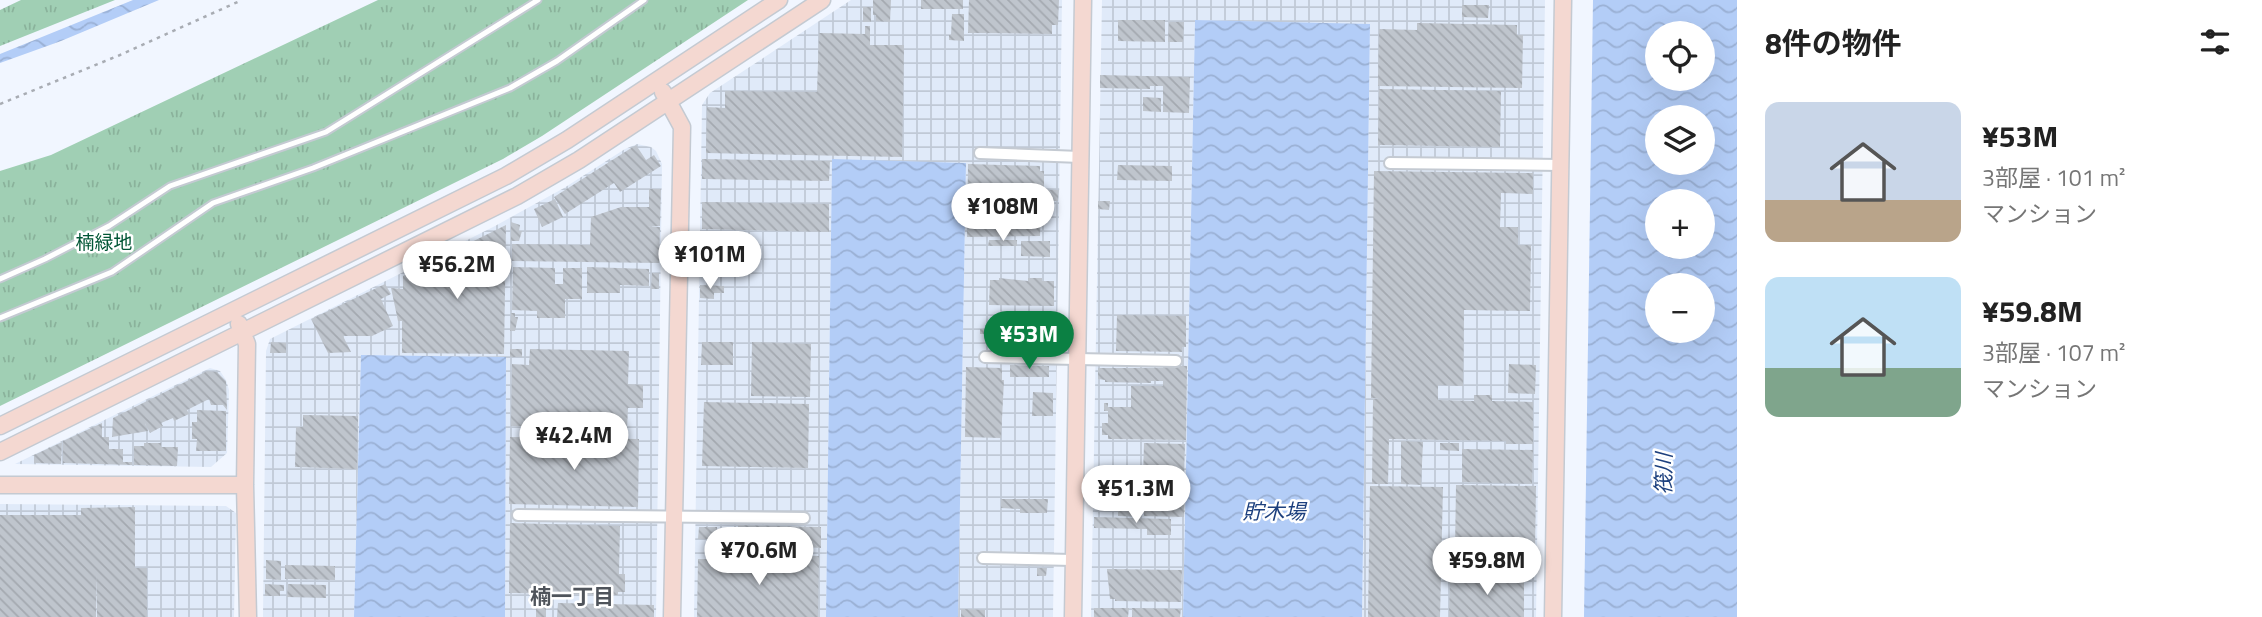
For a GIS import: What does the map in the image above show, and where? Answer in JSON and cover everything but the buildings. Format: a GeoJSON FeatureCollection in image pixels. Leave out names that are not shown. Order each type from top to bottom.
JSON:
{"type":"FeatureCollection","features":[{"type":"Feature","properties":{"kind":"street"},"geometry":{"type":"LineString","coordinates":[[0,426],[506,176],[567,140],[779,0]]}},
{"type":"Feature","properties":{"kind":"street"},"geometry":{"type":"LineString","coordinates":[[0,452],[517,197],[579,160],[822,0]]}},
{"type":"Feature","properties":{"kind":"street"},"geometry":{"type":"LineString","coordinates":[[1073,617],[1083,0]]}},
{"type":"Feature","properties":{"kind":"street"},"geometry":{"type":"LineString","coordinates":[[1553,617],[1563,0]]}},
{"type":"Feature","properties":{"kind":"street"},"geometry":{"type":"LineString","coordinates":[[656,81],[682,127],[672,617]]}},
{"type":"Feature","properties":{"kind":"street"},"geometry":{"type":"LineString","coordinates":[[980,153],[1080,157]]}},
{"type":"Feature","properties":{"kind":"street"},"geometry":{"type":"LineString","coordinates":[[1390,163],[1560,164]]}},
{"type":"Feature","properties":{"kind":"street"},"geometry":{"type":"LineString","coordinates":[[233,312],[247,344],[245,485],[248,617]]}},
{"type":"Feature","properties":{"kind":"street"},"geometry":{"type":"LineString","coordinates":[[985,357],[1176,361]]}},
{"type":"Feature","properties":{"kind":"street"},"geometry":{"type":"LineString","coordinates":[[0,485],[245,485]]}},
{"type":"Feature","properties":{"kind":"street"},"geometry":{"type":"LineString","coordinates":[[518,515],[804,518]]}},
{"type":"Feature","properties":{"kind":"street"},"geometry":{"type":"LineString","coordinates":[[983,558],[1073,560]]}},
{"type":"Feature","properties":{"kind":"lane"},"geometry":{"type":"LineString","coordinates":[[0,279],[109,226],[170,186],[326,132],[538,0]]}},
{"type":"Feature","properties":{"kind":"lane"},"geometry":{"type":"LineString","coordinates":[[0,318],[119,269],[213,203],[313,168],[510,88],[556,61],[645,0]]}},
{"type":"Feature","properties":{"kind":"path"},"geometry":{"type":"LineString","coordinates":[[0,104],[120,55],[242,0]]}},
{"type":"Feature","properties":{"kind":"shaded area"},"geometry":{"type":"Polygon","coordinates":[[[851,0],[1062,0],[1053,617],[958,617],[966,163],[832,160],[826,617],[694,617],[702,105],[710,93],[851,0]]]}},
{"type":"Feature","properties":{"kind":"shaded area"},"geometry":{"type":"Polygon","coordinates":[[[1102,0],[1545,0],[1536,617],[1362,617],[1370,25],[1195,20],[1183,617],[1091,617],[1102,0]]]}},
{"type":"Feature","properties":{"kind":"shaded area"},"geometry":{"type":"Polygon","coordinates":[[[637,144],[656,151],[662,164],[656,617],[505,617],[506,357],[361,355],[354,617],[263,617],[266,351],[270,339],[495,226],[637,144]]]}},
{"type":"Feature","properties":{"kind":"shaded area"},"geometry":{"type":"Polygon","coordinates":[[[210,368],[220,371],[229,390],[227,453],[211,467],[15,464],[210,368]]]}},
{"type":"Feature","properties":{"kind":"shaded area"},"geometry":{"type":"Polygon","coordinates":[[[0,504],[226,506],[236,513],[234,617],[0,617],[0,504]]]}},
{"type":"Feature","properties":{"kind":"green space"},"geometry":{"type":"Polygon","coordinates":[[[21,0],[115,0],[0,46],[0,10],[21,0]]]}},
{"type":"Feature","properties":{"kind":"green space","name":"楠緑地"},"geometry":{"type":"Polygon","coordinates":[[[378,0],[748,0],[503,159],[0,406],[0,171],[51,155],[378,0]]]}},
{"type":"Feature","properties":{"kind":"water"},"geometry":{"type":"Polygon","coordinates":[[[133,0],[159,0],[0,63],[0,54],[133,0]]]}},
{"type":"Feature","properties":{"kind":"water","name":"筏川"},"geometry":{"type":"Polygon","coordinates":[[[1593,0],[1737,0],[1737,617],[1584,617],[1593,0]]]}},
{"type":"Feature","properties":{"kind":"water","name":"貯木場"},"geometry":{"type":"Polygon","coordinates":[[[1195,20],[1370,24],[1362,617],[1183,617],[1195,20]]]}},
{"type":"Feature","properties":{"kind":"water"},"geometry":{"type":"Polygon","coordinates":[[[832,159],[966,163],[958,617],[826,617],[832,159]]]}},
{"type":"Feature","properties":{"kind":"water"},"geometry":{"type":"Polygon","coordinates":[[[361,355],[506,357],[505,617],[354,617],[361,355]]]}},
{"type":"Feature","properties":{"kind":"district","name":"楠一丁目"},"geometry":{"type":"Point","coordinates":[572,597]}}]}
